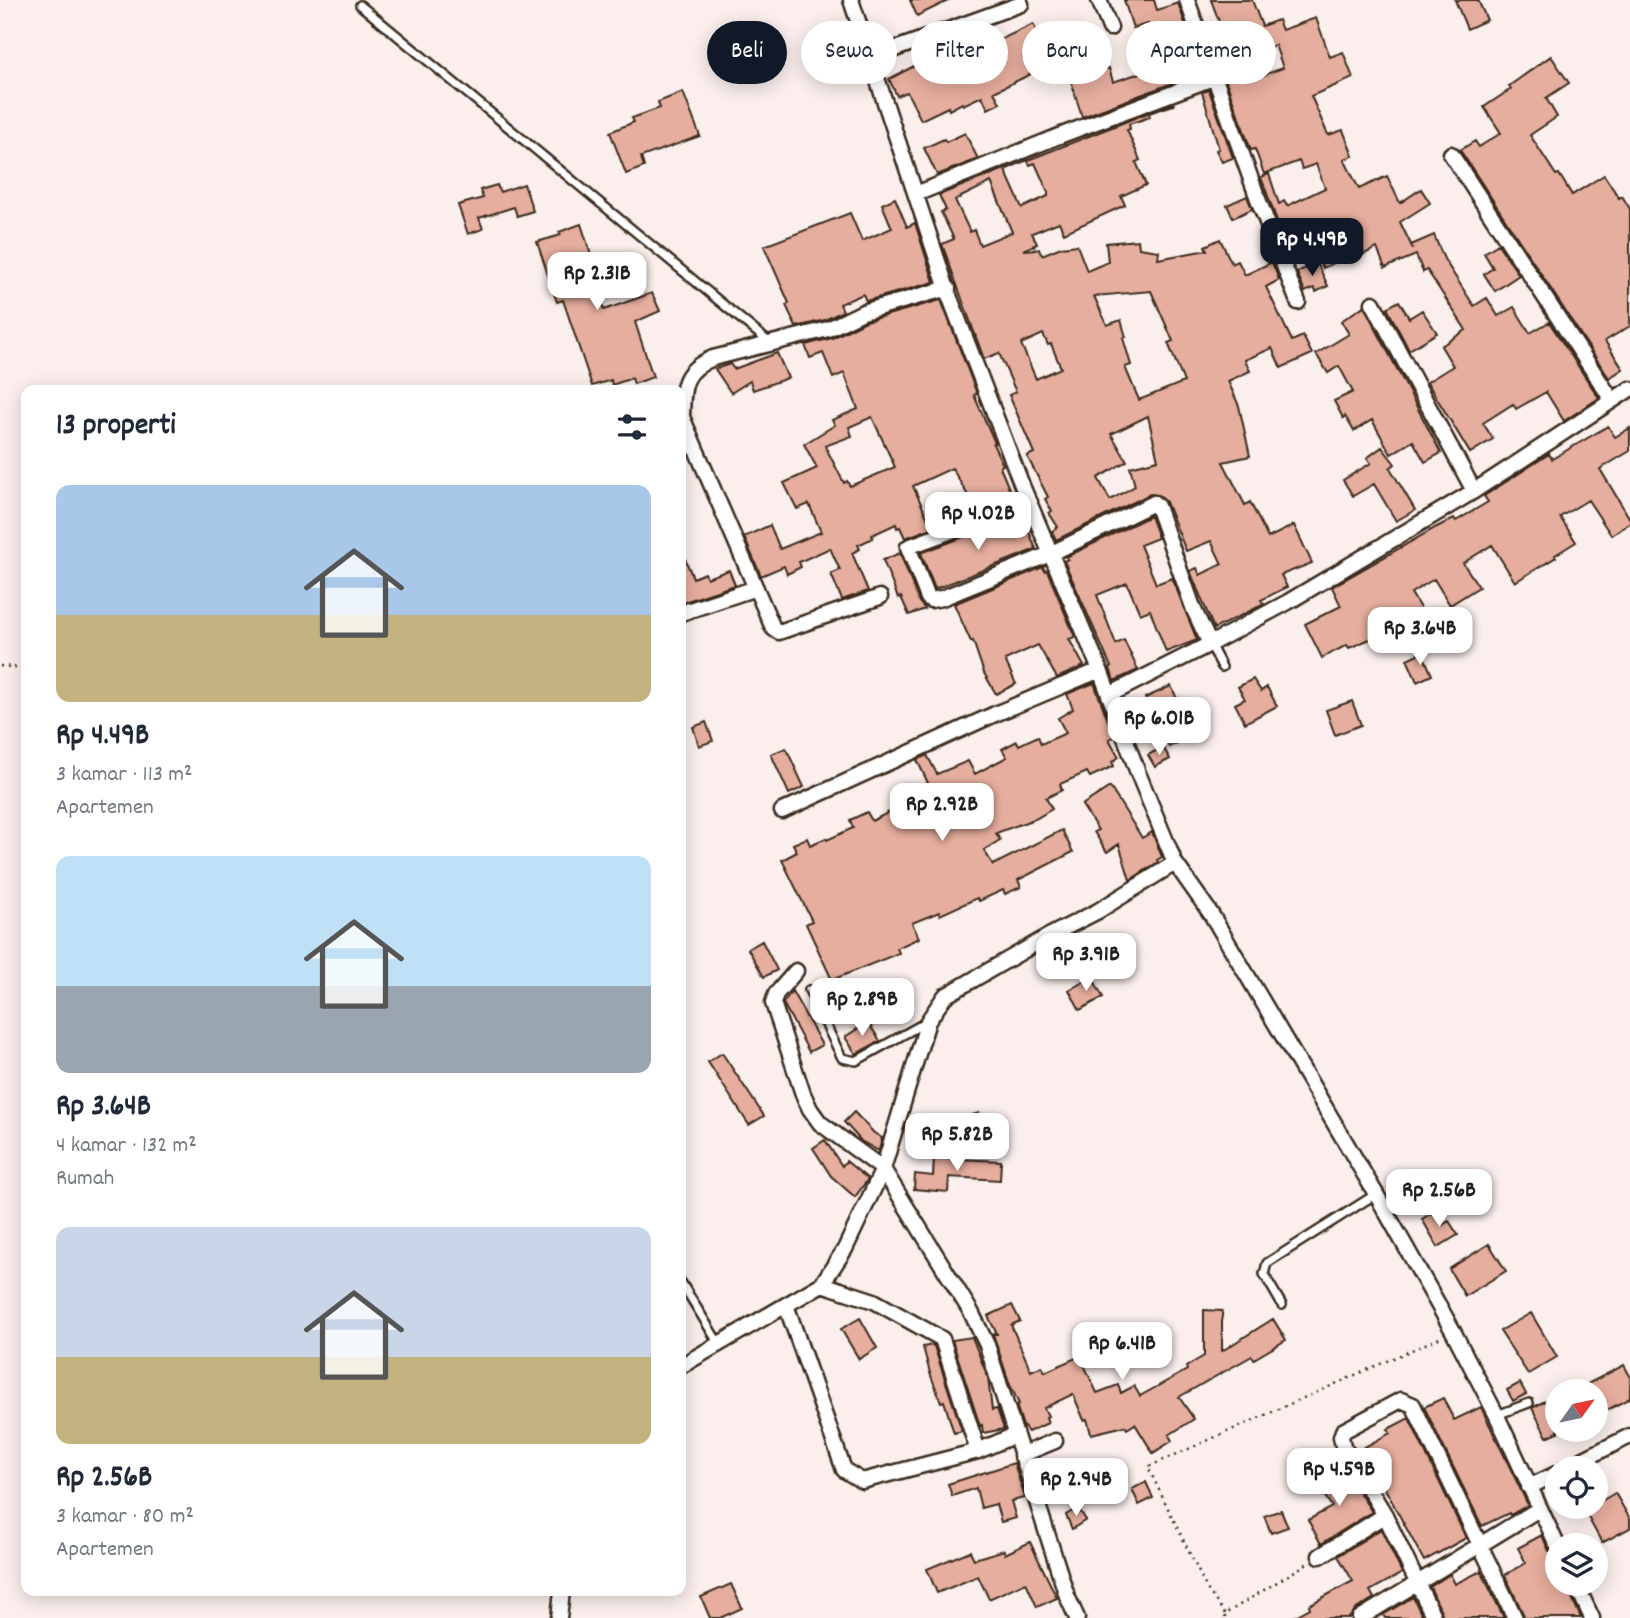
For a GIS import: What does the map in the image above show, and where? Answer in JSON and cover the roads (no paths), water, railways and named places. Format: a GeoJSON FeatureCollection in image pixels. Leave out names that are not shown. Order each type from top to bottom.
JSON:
{"type":"FeatureCollection","features":[{"type":"Feature","properties":{"kind":"street"},"geometry":{"type":"LineString","coordinates":[[851,0],[858,21]]}},
{"type":"Feature","properties":{"kind":"street"},"geometry":{"type":"LineString","coordinates":[[1099,0],[1107,21]]}},
{"type":"Feature","properties":{"kind":"street"},"geometry":{"type":"LineString","coordinates":[[1187,0],[1194,21]]}},
{"type":"Feature","properties":{"kind":"street"},"geometry":{"type":"LineString","coordinates":[[897,48],[1021,4]]}},
{"type":"Feature","properties":{"kind":"street"},"geometry":{"type":"LineString","coordinates":[[879,84],[948,288],[1050,554],[1100,670],[1175,863],[1211,914],[1454,1331],[1551,1533]]}},
{"type":"Feature","properties":{"kind":"street"},"geometry":{"type":"LineString","coordinates":[[916,194],[1197,84]]}},
{"type":"Feature","properties":{"kind":"street"},"geometry":{"type":"LineString","coordinates":[[1215,84],[1298,302]]}},
{"type":"Feature","properties":{"kind":"street"},"geometry":{"type":"LineString","coordinates":[[1451,154],[1612,400]]}},
{"type":"Feature","properties":{"kind":"street"},"geometry":{"type":"LineString","coordinates":[[684,385],[696,365],[713,358],[828,329],[863,312],[948,288]]}},
{"type":"Feature","properties":{"kind":"street"},"geometry":{"type":"LineString","coordinates":[[1373,303],[1475,491]]}},
{"type":"Feature","properties":{"kind":"street"},"geometry":{"type":"LineString","coordinates":[[1109,695],[1288,602],[1475,491],[1630,388]]}},
{"type":"Feature","properties":{"kind":"street"},"geometry":{"type":"LineString","coordinates":[[686,426],[773,628],[779,632],[880,597]]}},
{"type":"Feature","properties":{"kind":"street"},"geometry":{"type":"LineString","coordinates":[[1030,502],[908,547],[925,593],[931,600],[942,598],[1050,554],[1154,503],[1162,517],[1194,610],[1210,644]]}},
{"type":"Feature","properties":{"kind":"street"},"geometry":{"type":"LineString","coordinates":[[686,610],[756,588]]}},
{"type":"Feature","properties":{"kind":"street"},"geometry":{"type":"LineString","coordinates":[[782,811],[995,714],[1100,670]]}},
{"type":"Feature","properties":{"kind":"street"},"geometry":{"type":"LineString","coordinates":[[686,1363],[822,1284],[845,1250],[883,1169],[928,1021],[945,996],[1046,937],[1098,911],[1175,863]]}},
{"type":"Feature","properties":{"kind":"street"},"geometry":{"type":"LineString","coordinates":[[796,971],[776,994],[773,1003],[803,1094],[820,1123],[883,1169],[971,1312],[987,1345],[1067,1596],[1077,1618]]}},
{"type":"Feature","properties":{"kind":"street"},"geometry":{"type":"LineString","coordinates":[[822,1284],[874,1301],[942,1339],[978,1451]]}},
{"type":"Feature","properties":{"kind":"street"},"geometry":{"type":"LineString","coordinates":[[786,1305],[844,1469],[862,1481],[978,1451],[1014,1435]]}},
{"type":"Feature","properties":{"kind":"street"},"geometry":{"type":"LineString","coordinates":[[1434,1618],[1385,1515],[1343,1446],[1341,1437],[1343,1431],[1401,1400],[1413,1405],[1515,1618]]}},
{"type":"Feature","properties":{"kind":"street"},"geometry":{"type":"LineString","coordinates":[[1590,1456],[1630,1436]]}},
{"type":"Feature","properties":{"kind":"street"},"geometry":{"type":"LineString","coordinates":[[1021,1455],[1055,1441]]}},
{"type":"Feature","properties":{"kind":"street"},"geometry":{"type":"LineString","coordinates":[[1528,1487],[1545,1479]]}},
{"type":"Feature","properties":{"kind":"street"},"geometry":{"type":"LineString","coordinates":[[1360,1618],[1539,1509]]}},
{"type":"Feature","properties":{"kind":"street"},"geometry":{"type":"LineString","coordinates":[[1320,1556],[1385,1515]]}},
{"type":"Feature","properties":{"kind":"street"},"geometry":{"type":"LineString","coordinates":[[559,1618],[561,1596]]}},
{"type":"Feature","properties":{"kind":"street"},"geometry":{"type":"LineString","coordinates":[[1582,1596],[1592,1618]]}},
{"type":"Feature","properties":{"kind":"lane"},"geometry":{"type":"LineString","coordinates":[[360,5],[771,343]]}},
{"type":"Feature","properties":{"kind":"lane"},"geometry":{"type":"LineString","coordinates":[[1210,644],[1222,667]]}},
{"type":"Feature","properties":{"kind":"lane"},"geometry":{"type":"LineString","coordinates":[[809,990],[842,1058],[852,1061],[928,1021]]}},
{"type":"Feature","properties":{"kind":"lane"},"geometry":{"type":"LineString","coordinates":[[1282,1305],[1264,1274],[1267,1264],[1376,1194]]}},
{"type":"Feature","properties":{"kind":"lane"},"geometry":{"type":"LineString","coordinates":[[686,1290],[719,1344]]}},
{"type":"Feature","properties":{"kind":"lane"},"geometry":{"type":"LineString","coordinates":[[1497,1416],[1530,1403]]}}]}
